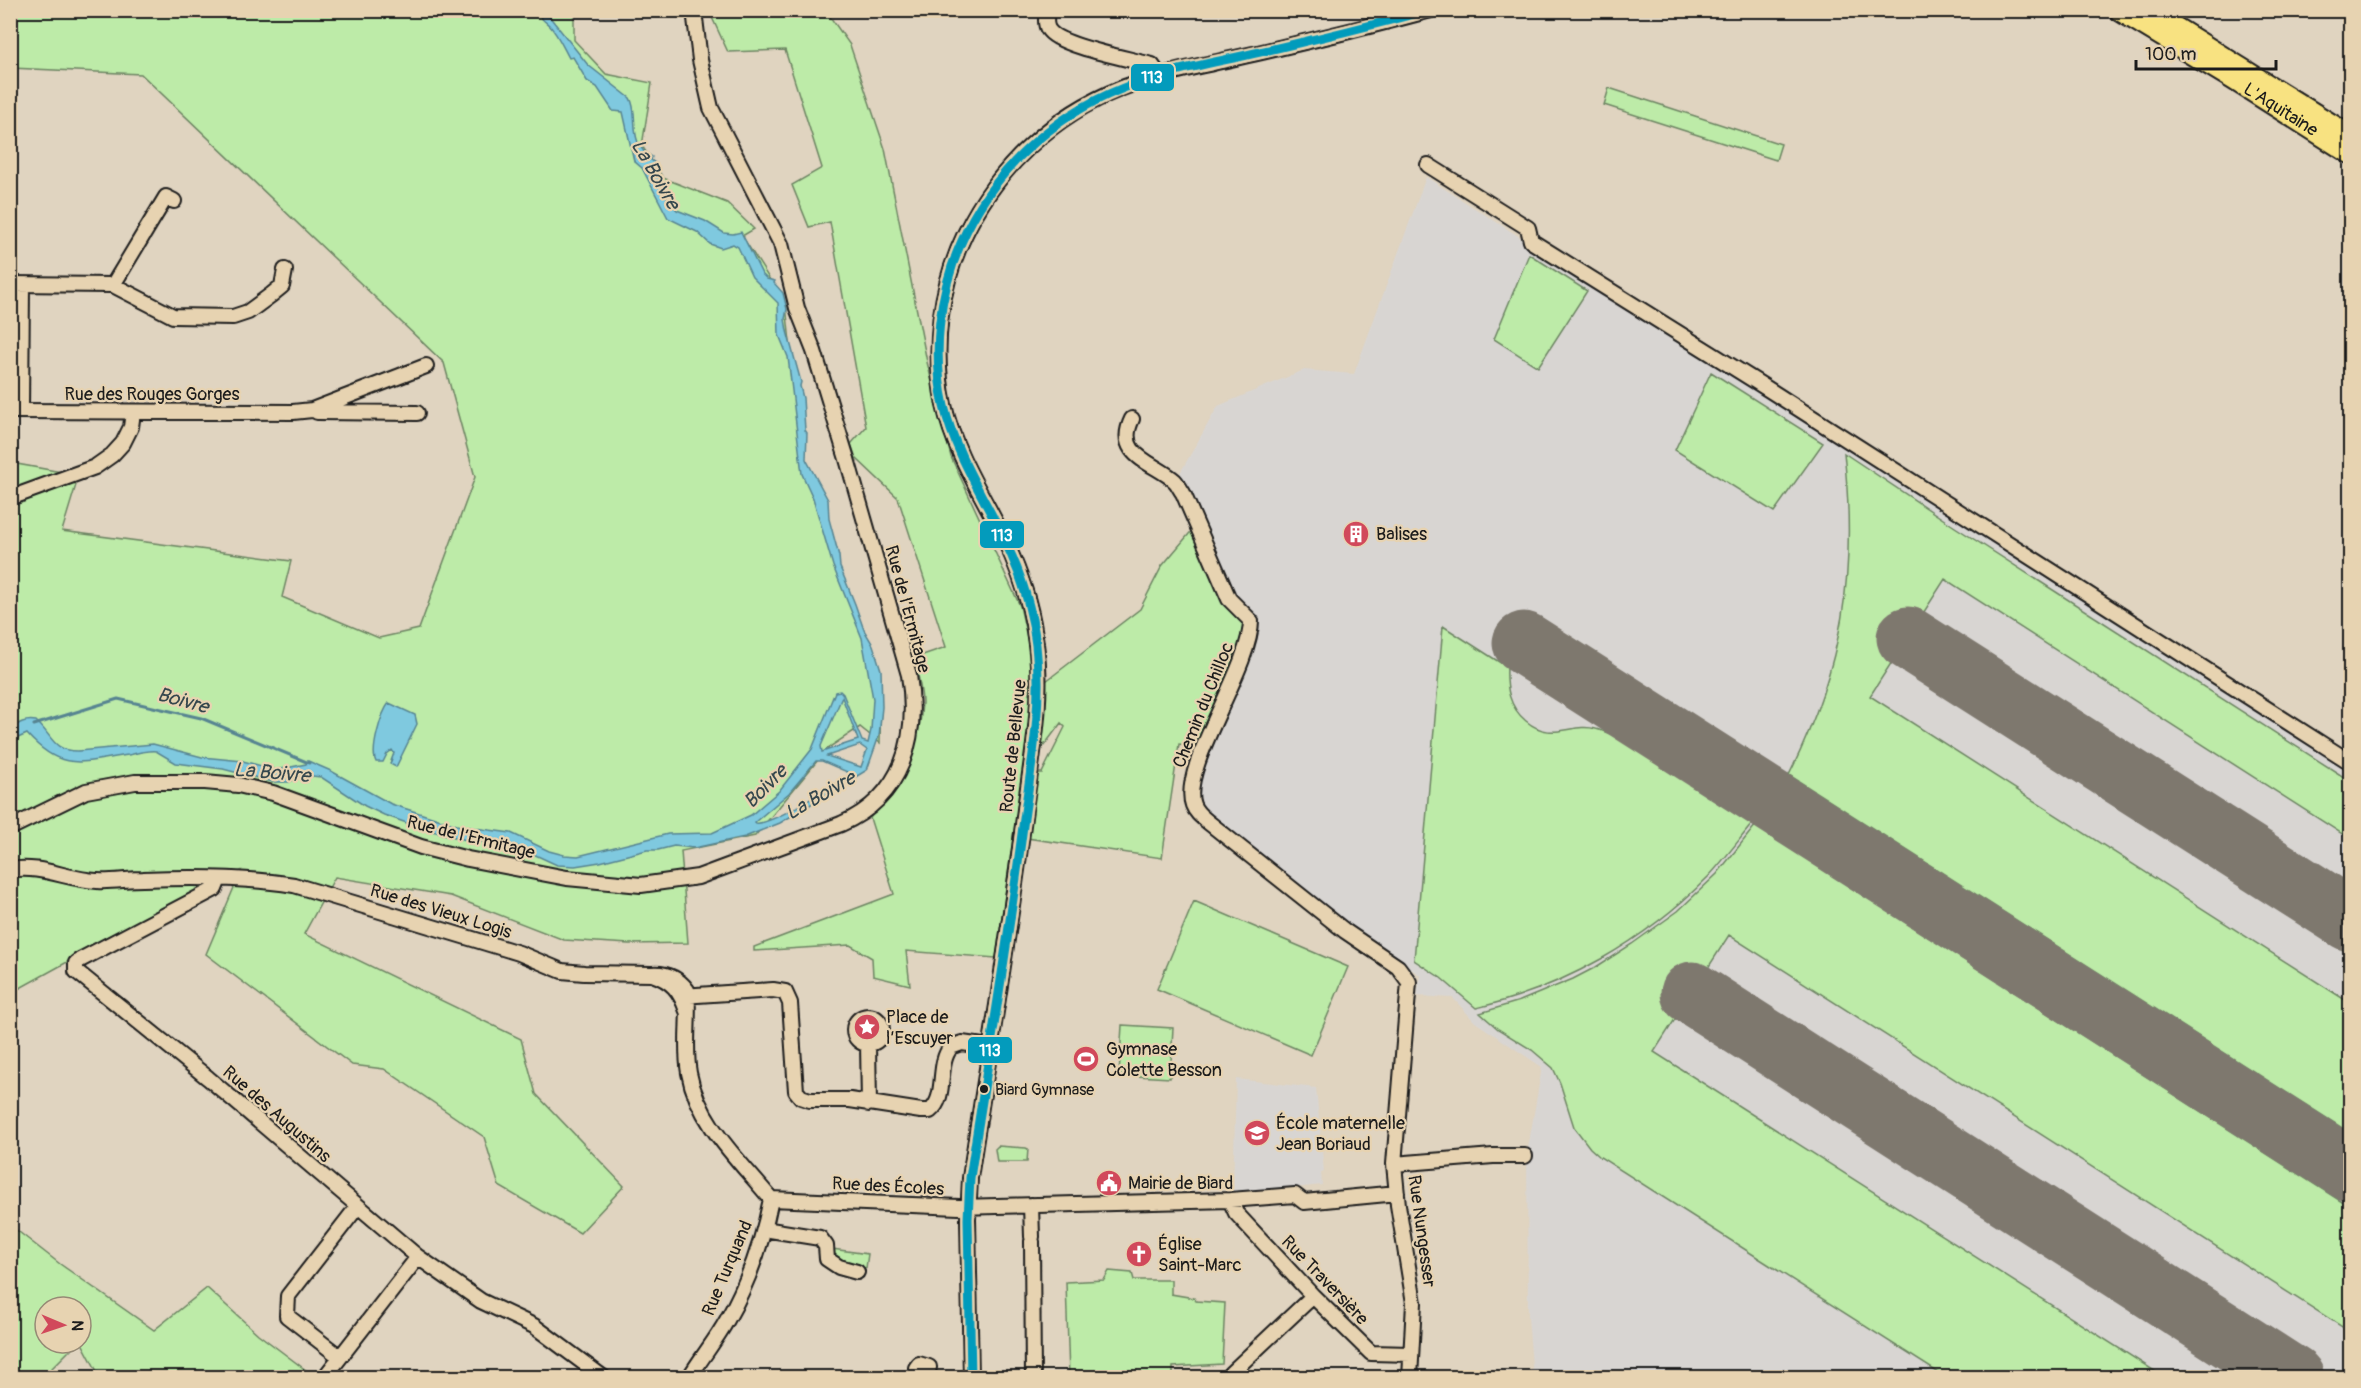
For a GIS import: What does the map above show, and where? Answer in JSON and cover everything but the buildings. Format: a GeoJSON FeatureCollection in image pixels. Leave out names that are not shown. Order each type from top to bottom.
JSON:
{"type":"FeatureCollection","features":[{"type":"Feature","properties":{"kind":"highway","name":"L'Aquitaine"},"geometry":{"type":"LineString","coordinates":[[2119,10],[2350,153]]}},
{"type":"Feature","properties":{"kind":"highway","name":"L'Aquitaine"},"geometry":{"type":"LineString","coordinates":[[2147,10],[2350,136]]}},
{"type":"Feature","properties":{"kind":"street","name":"Rue de l’Ermitage"},"geometry":{"type":"LineString","coordinates":[[10,828],[86,791],[135,782],[205,782],[238,785],[273,793],[421,847],[468,859],[567,878],[641,885],[698,877],[854,819],[879,800],[902,765],[908,744],[912,694],[909,675],[847,459],[814,351],[797,308],[781,244],[711,108],[700,60],[694,10]]}},
{"type":"Feature","properties":{"kind":"street"},"geometry":{"type":"LineString","coordinates":[[1047,10],[1046,24],[1049,31],[1061,40],[1152,64],[1160,76]]}},
{"type":"Feature","properties":{"kind":"street","name":"Route de Bellevue"},"geometry":{"type":"LineString","coordinates":[[971,1377],[968,1207],[970,1178],[1035,737],[1039,702],[1039,672],[1036,643],[1024,588],[1012,555],[957,447],[944,404],[939,363],[939,325],[945,286],[958,249],[975,213],[994,186],[1016,160],[1053,126],[1078,110],[1122,88],[1160,76],[1431,10]]}},
{"type":"Feature","properties":{"kind":"street"},"geometry":{"type":"LineString","coordinates":[[1428,165],[1528,228],[1531,241],[2350,762]]}},
{"type":"Feature","properties":{"kind":"street"},"geometry":{"type":"LineString","coordinates":[[113,285],[166,196],[174,201]]}},
{"type":"Feature","properties":{"kind":"street"},"geometry":{"type":"LineString","coordinates":[[16,411],[16,284],[113,285],[167,314],[182,317],[233,317],[249,312],[282,286],[285,270]]}},
{"type":"Feature","properties":{"kind":"street","name":"Rue des Rouges Gorges"},"geometry":{"type":"LineString","coordinates":[[293,412],[312,410],[426,366]]}},
{"type":"Feature","properties":{"kind":"street","name":"Rue des Rouges Gorges"},"geometry":{"type":"LineString","coordinates":[[16,411],[417,413]]}},
{"type":"Feature","properties":{"kind":"street"},"geometry":{"type":"LineString","coordinates":[[10,498],[95,467],[112,455],[123,443],[133,412]]}},
{"type":"Feature","properties":{"kind":"street","name":"Chemin du Chilloc"},"geometry":{"type":"LineString","coordinates":[[1132,419],[1127,430],[1130,447],[1137,455],[1176,481],[1183,492],[1229,599],[1251,621],[1248,644],[1191,784],[1193,806],[1208,822],[1345,931],[1398,967],[1409,982]]}},
{"type":"Feature","properties":{"kind":"street","name":"Rue des Vieux Logis"},"geometry":{"type":"LineString","coordinates":[[10,870],[38,870],[83,881],[258,879],[294,885],[519,953],[562,970],[668,976],[682,983],[685,995]]}},
{"type":"Feature","properties":{"kind":"street","name":"Rue des Augustins"},"geometry":{"type":"LineString","coordinates":[[219,879],[215,889],[80,960],[76,963],[76,971],[208,1078],[418,1257],[481,1301],[534,1326],[604,1377]]}},
{"type":"Feature","properties":{"kind":"street","name":"Rue Nungesser"},"geometry":{"type":"LineString","coordinates":[[1409,982],[1394,1164],[1414,1303],[1410,1377]]}},
{"type":"Feature","properties":{"kind":"street"},"geometry":{"type":"LineString","coordinates":[[771,1199],[725,1145],[697,1098],[688,1071],[685,995],[773,990],[785,992],[790,1003],[796,1091],[801,1097],[810,1100],[836,1099],[930,1111],[937,1104],[945,1058],[951,1047],[962,1043],[990,1047]]}},
{"type":"Feature","properties":{"kind":"street"},"geometry":{"type":"LineString","coordinates":[[868,1044],[869,1104]]}},
{"type":"Feature","properties":{"kind":"street"},"geometry":{"type":"LineString","coordinates":[[1394,1164],[1493,1156],[1525,1156]]}},
{"type":"Feature","properties":{"kind":"street","name":"Rue des Écoles"},"geometry":{"type":"LineString","coordinates":[[771,1199],[968,1207],[1230,1200],[1295,1195],[1304,1202],[1397,1193]]}},
{"type":"Feature","properties":{"kind":"street","name":"Rue Turquand"},"geometry":{"type":"LineString","coordinates":[[689,1377],[727,1320],[751,1265],[764,1229],[771,1199]]}},
{"type":"Feature","properties":{"kind":"street","name":"Rue Traversière"},"geometry":{"type":"LineString","coordinates":[[1230,1200],[1236,1213],[1313,1296],[1371,1353],[1411,1353]]}},
{"type":"Feature","properties":{"kind":"street"},"geometry":{"type":"LineString","coordinates":[[1031,1205],[1033,1377]]}},
{"type":"Feature","properties":{"kind":"street"},"geometry":{"type":"LineString","coordinates":[[340,1357],[287,1316],[286,1306],[288,1296],[358,1206]]}},
{"type":"Feature","properties":{"kind":"street"},"geometry":{"type":"LineString","coordinates":[[764,1229],[820,1238],[826,1246],[827,1259],[839,1267],[857,1272]]}},
{"type":"Feature","properties":{"kind":"street"},"geometry":{"type":"LineString","coordinates":[[324,1377],[418,1257]]}},
{"type":"Feature","properties":{"kind":"street"},"geometry":{"type":"LineString","coordinates":[[1230,1374],[1313,1296]]}},
{"type":"Feature","properties":{"kind":"street"},"geometry":{"type":"LineString","coordinates":[[918,1377],[916,1368],[919,1364],[929,1367],[927,1377]]}},
{"type":"Feature","properties":{"kind":"shaded area"},"geometry":{"type":"Polygon","coordinates":[[[1426,177],[2350,768],[2350,1377],[1533,1377],[1528,1317],[1527,1154],[1542,1067],[1475,1022],[1453,998],[1417,996],[1420,975],[1346,926],[1203,809],[1197,785],[1260,621],[1227,585],[1180,473],[1218,406],[1304,370],[1354,374],[1426,177]]]}},
{"type":"Feature","properties":{"kind":"shaded area"},"geometry":{"type":"Polygon","coordinates":[[[1236,1079],[1316,1088],[1324,1172],[1321,1173],[1322,1185],[1233,1194],[1236,1079]]]}},
{"type":"Feature","properties":{"kind":"green space"},"geometry":{"type":"Polygon","coordinates":[[[11,11],[574,11],[574,40],[606,74],[652,83],[642,146],[663,178],[727,203],[754,229],[742,236],[786,305],[804,472],[881,682],[880,743],[860,727],[828,748],[755,836],[681,851],[688,943],[629,944],[564,940],[451,896],[335,877],[304,934],[521,1039],[536,1094],[624,1186],[580,1233],[499,1186],[484,1137],[384,1069],[352,1065],[206,954],[241,871],[11,993],[11,463],[67,473],[76,485],[62,531],[291,561],[282,597],[379,638],[419,629],[475,477],[444,363],[141,74],[11,68],[11,11]]]}},
{"type":"Feature","properties":{"kind":"green space"},"geometry":{"type":"Polygon","coordinates":[[[709,11],[826,11],[850,45],[885,149],[927,362],[951,457],[1020,606],[1031,656],[1029,694],[1140,609],[1162,566],[1194,528],[1243,614],[1246,638],[1201,747],[1179,744],[1162,858],[1027,838],[1036,779],[1039,773],[1042,773],[1065,727],[1061,723],[1022,775],[996,958],[906,951],[910,985],[873,976],[872,958],[850,945],[754,951],[754,947],[894,894],[870,818],[899,779],[913,751],[922,703],[914,658],[946,647],[898,498],[856,458],[851,444],[866,427],[830,222],[809,227],[792,185],[822,168],[785,50],[728,52],[709,11]]]}},
{"type":"Feature","properties":{"kind":"green space"},"geometry":{"type":"Polygon","coordinates":[[[1609,88],[1781,144],[1776,160],[1604,105],[1609,88]]]}},
{"type":"Feature","properties":{"kind":"green space"},"geometry":{"type":"Polygon","coordinates":[[[1529,254],[1587,291],[1538,367],[1494,339],[1529,254]]]}},
{"type":"Feature","properties":{"kind":"green space"},"geometry":{"type":"Polygon","coordinates":[[[1711,372],[1823,443],[1774,512],[1675,450],[1711,372]]]}},
{"type":"Feature","properties":{"kind":"green space"},"geometry":{"type":"Polygon","coordinates":[[[1844,453],[2350,781],[2350,839],[1945,579],[1870,696],[2350,1003],[2350,1133],[1789,775],[1822,696],[1834,657],[1842,618],[1847,579],[1848,539],[1848,497],[1844,453]]]}},
{"type":"Feature","properties":{"kind":"green space"},"geometry":{"type":"Polygon","coordinates":[[[1443,626],[1507,667],[1508,690],[1512,703],[1520,716],[1535,727],[1545,731],[1587,728],[1611,734],[1752,824],[1708,877],[1684,900],[1630,941],[1571,975],[1540,988],[1476,1008],[1441,978],[1414,960],[1443,626]]]}},
{"type":"Feature","properties":{"kind":"green space"},"geometry":{"type":"Polygon","coordinates":[[[1755,826],[2350,1207],[2350,1332],[1729,935],[1654,1052],[2164,1377],[1945,1377],[1600,1157],[1574,1127],[1553,1068],[1532,1050],[1498,1029],[1480,1013],[1520,1001],[1573,979],[1632,944],[1678,911],[1717,874],[1755,826]]]}},
{"type":"Feature","properties":{"kind":"green space"},"geometry":{"type":"Polygon","coordinates":[[[1194,901],[1348,967],[1311,1055],[1157,989],[1194,901]]]}},
{"type":"Feature","properties":{"kind":"green space"},"geometry":{"type":"Polygon","coordinates":[[[1122,1025],[1173,1028],[1170,1078],[1119,1075],[1122,1025]]]}},
{"type":"Feature","properties":{"kind":"green space"},"geometry":{"type":"Polygon","coordinates":[[[998,1146],[1028,1149],[1027,1162],[997,1162],[995,1149],[998,1146]]]}},
{"type":"Feature","properties":{"kind":"green space"},"geometry":{"type":"Polygon","coordinates":[[[10,1225],[60,1264],[154,1330],[207,1288],[258,1334],[315,1377],[100,1377],[88,1355],[93,1355],[93,1295],[33,1295],[33,1355],[65,1355],[43,1377],[11,1377],[10,1225]]]}},
{"type":"Feature","properties":{"kind":"green space"},"geometry":{"type":"Polygon","coordinates":[[[832,1249],[868,1254],[866,1268],[848,1266],[831,1256],[832,1249]]]}},
{"type":"Feature","properties":{"kind":"green space"},"geometry":{"type":"Polygon","coordinates":[[[1109,1271],[1132,1273],[1134,1280],[1171,1280],[1171,1294],[1194,1298],[1196,1301],[1225,1303],[1222,1364],[1173,1367],[1173,1377],[1069,1377],[1066,1282],[1104,1280],[1109,1271]]]}},
{"type":"Feature","properties":{"kind":"water","name":"La Boivre"},"geometry":{"type":"Polygon","coordinates":[[[536,11],[545,11],[588,65],[630,98],[633,105],[636,137],[639,145],[652,157],[651,160],[655,163],[668,200],[677,210],[705,221],[724,233],[741,232],[762,274],[767,279],[775,281],[774,283],[783,293],[787,309],[785,319],[787,331],[801,382],[807,433],[806,459],[828,500],[829,519],[840,567],[864,630],[873,645],[881,670],[882,707],[879,736],[867,770],[780,823],[745,837],[694,848],[674,846],[647,850],[575,866],[557,865],[516,846],[466,840],[421,828],[365,806],[321,777],[303,775],[289,782],[273,782],[223,769],[176,763],[156,751],[73,762],[51,755],[27,734],[11,741],[11,729],[22,722],[36,721],[54,742],[69,750],[153,744],[202,757],[243,761],[276,770],[306,764],[308,761],[391,804],[460,826],[511,833],[549,851],[578,856],[668,834],[712,833],[751,815],[779,791],[812,749],[835,692],[840,691],[843,694],[862,741],[868,743],[873,699],[862,638],[833,566],[813,498],[802,474],[788,357],[779,335],[778,303],[752,277],[738,247],[733,244],[721,248],[710,244],[697,232],[668,218],[642,168],[634,161],[623,112],[613,111],[597,87],[587,81],[573,57],[569,58],[555,32],[536,11]],[[842,697],[821,746],[822,752],[858,740],[842,697]],[[860,745],[827,756],[861,767],[867,750],[860,745]],[[816,761],[789,793],[755,822],[775,818],[852,774],[822,761],[816,761]]]}},
{"type":"Feature","properties":{"kind":"water"},"geometry":{"type":"Polygon","coordinates":[[[389,703],[415,715],[417,724],[396,767],[390,764],[394,753],[392,750],[383,762],[376,762],[374,750],[377,732],[389,703]]]}},
{"type":"Feature","properties":{"kind":"waterway","name":"Boivre"},"geometry":{"type":"LineString","coordinates":[[34,725],[118,699],[201,718],[309,763]]}},
{"type":"Feature","properties":{"kind":"runway"},"geometry":{"type":"LineString","coordinates":[[1908,638],[2350,920]]}},
{"type":"Feature","properties":{"kind":"runway"},"geometry":{"type":"LineString","coordinates":[[1524,643],[2350,1170]]}},
{"type":"Feature","properties":{"kind":"runway"},"geometry":{"type":"LineString","coordinates":[[1692,993],[2293,1378]]}},
{"type":"Feature","properties":{"kind":"transit line","name":"113"},"geometry":{"type":"LineString","coordinates":[[971,1378],[968,1219],[970,1178],[1032,758],[1037,713],[1038,668],[1032,617],[1020,576],[1003,537],[962,457],[944,406],[940,386],[938,344],[943,302],[953,262],[974,217],[1006,171],[1048,132],[1095,101],[1138,82],[1172,72],[1429,10]]}},
{"type":"Feature","properties":{"kind":"place","name":"Balises"},"geometry":{"type":"Point","coordinates":[1356,534]}},
{"type":"Feature","properties":{"kind":"place","name":"Place de l’Escuyer"},"geometry":{"type":"Point","coordinates":[867,1027]}},
{"type":"Feature","properties":{"kind":"place","name":"Gymnase Colette Besson"},"geometry":{"type":"Point","coordinates":[1086,1059]}},
{"type":"Feature","properties":{"kind":"place","name":"Biard Gymnase"},"geometry":{"type":"Point","coordinates":[984,1089]}},
{"type":"Feature","properties":{"kind":"place","name":"École maternelle Jean Boriaud"},"geometry":{"type":"Point","coordinates":[1257,1133]}},
{"type":"Feature","properties":{"kind":"place","name":"Mairie de Biard"},"geometry":{"type":"Point","coordinates":[1109,1183]}},
{"type":"Feature","properties":{"kind":"place","name":"Église Saint-Marc"},"geometry":{"type":"Point","coordinates":[1139,1254]}}]}
